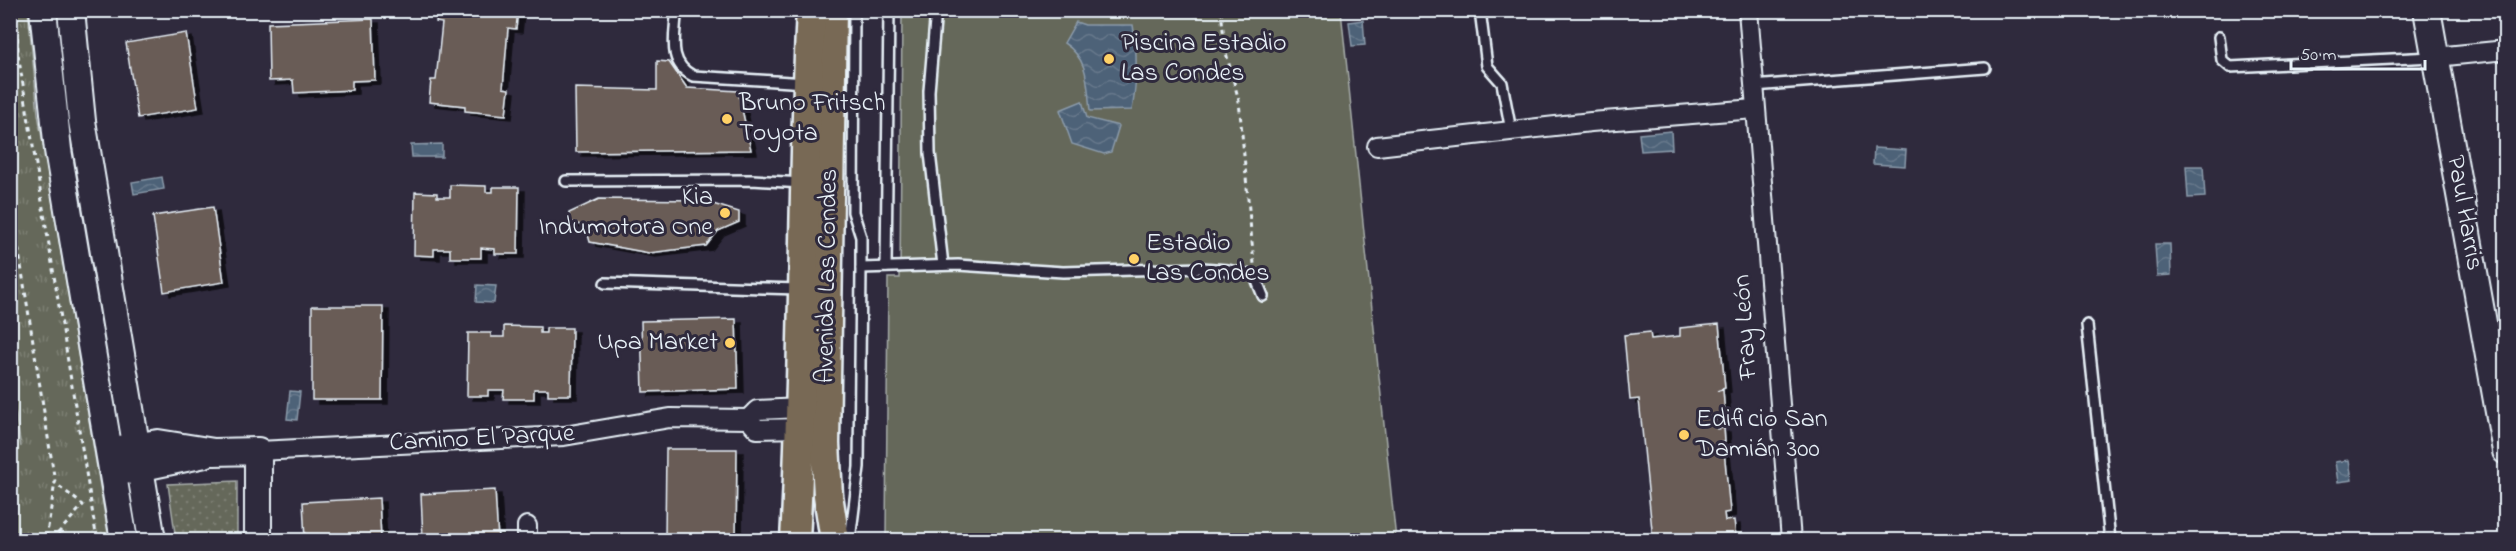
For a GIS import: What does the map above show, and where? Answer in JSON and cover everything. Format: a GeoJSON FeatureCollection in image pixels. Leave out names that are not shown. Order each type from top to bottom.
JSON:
{"type":"FeatureCollection","features":[{"type":"Feature","properties":{"kind":"main road","name":"Avenida Las Condes"},"geometry":{"type":"LineString","coordinates":[[795,540],[801,418],[811,10]]}},
{"type":"Feature","properties":{"kind":"main road","name":"Avenida Las Condes"},"geometry":{"type":"LineString","coordinates":[[832,10],[825,444],[828,495],[835,540]]}},
{"type":"Feature","properties":{"kind":"street"},"geometry":{"type":"LineString","coordinates":[[43,10],[58,150],[124,540]]}},
{"type":"Feature","properties":{"kind":"street"},"geometry":{"type":"LineString","coordinates":[[70,10],[82,121],[152,540]]}},
{"type":"Feature","properties":{"kind":"street","name":"Fray León"},"geometry":{"type":"LineString","coordinates":[[1748,10],[1791,540]]}},
{"type":"Feature","properties":{"kind":"street","name":"Paul Harris"},"geometry":{"type":"LineString","coordinates":[[2427,10],[2495,337],[2505,451]]}},
{"type":"Feature","properties":{"kind":"street"},"geometry":{"type":"LineString","coordinates":[[2436,57],[2505,50]]}},
{"type":"Feature","properties":{"kind":"street"},"geometry":{"type":"LineString","coordinates":[[1377,146],[1510,131],[1755,109]]}},
{"type":"Feature","properties":{"kind":"street","name":"Camino El Parque"},"geometry":{"type":"LineString","coordinates":[[110,462],[137,457],[214,452],[564,436],[670,418],[748,419],[757,410],[801,418]]}},
{"type":"Feature","properties":{"kind":"street"},"geometry":{"type":"LineString","coordinates":[[258,451],[258,540]]}},
{"type":"Feature","properties":{"kind":"lane"},"geometry":{"type":"LineString","coordinates":[[850,540],[859,467],[861,267],[861,237],[853,212],[854,10]]}},
{"type":"Feature","properties":{"kind":"lane"},"geometry":{"type":"LineString","coordinates":[[886,267],[889,10]]}},
{"type":"Feature","properties":{"kind":"lane"},"geometry":{"type":"LineString","coordinates":[[936,10],[929,91],[930,153],[943,265]]}},
{"type":"Feature","properties":{"kind":"lane"},"geometry":{"type":"LineString","coordinates":[[1480,10],[1487,66],[1502,83],[1510,131]]}},
{"type":"Feature","properties":{"kind":"lane"},"geometry":{"type":"LineString","coordinates":[[676,17],[675,59],[684,72],[693,76],[808,83]]}},
{"type":"Feature","properties":{"kind":"lane"},"geometry":{"type":"LineString","coordinates":[[2219,37],[2222,60],[2230,67],[2436,57]]}},
{"type":"Feature","properties":{"kind":"lane"},"geometry":{"type":"LineString","coordinates":[[1753,86],[1985,68]]}},
{"type":"Feature","properties":{"kind":"lane"},"geometry":{"type":"LineString","coordinates":[[566,181],[752,180],[805,183]]}},
{"type":"Feature","properties":{"kind":"lane"},"geometry":{"type":"LineString","coordinates":[[861,267],[943,265],[1063,272],[1210,269],[1255,276],[1263,296]]}},
{"type":"Feature","properties":{"kind":"lane"},"geometry":{"type":"LineString","coordinates":[[605,283],[804,289]]}},
{"type":"Feature","properties":{"kind":"lane"},"geometry":{"type":"LineString","coordinates":[[2087,325],[2110,540]]}},
{"type":"Feature","properties":{"kind":"path"},"geometry":{"type":"LineString","coordinates":[[16,10],[18,54],[97,540]]}},
{"type":"Feature","properties":{"kind":"path"},"geometry":{"type":"LineString","coordinates":[[1221,10],[1225,49],[1239,101],[1255,276]]}},
{"type":"Feature","properties":{"kind":"path"},"geometry":{"type":"LineString","coordinates":[[10,195],[55,482],[46,540]]}},
{"type":"Feature","properties":{"kind":"path"},"geometry":{"type":"LineString","coordinates":[[52,540],[83,505],[55,482]]}},
{"type":"Feature","properties":{"kind":"green space"},"geometry":{"type":"Polygon","coordinates":[[[28,10],[38,114],[109,540],[11,540],[11,390],[21,447],[10,377],[10,11],[28,10]]]}},
{"type":"Feature","properties":{"kind":"green space","name":"Estadio Las Condes"},"geometry":{"type":"Polygon","coordinates":[[[902,11],[1341,11],[1396,540],[886,540],[888,278],[900,278],[902,11]]]}},
{"type":"Feature","properties":{"kind":"green space"},"geometry":{"type":"Polygon","coordinates":[[[237,481],[237,540],[176,540],[168,484],[237,481]]]}},
{"type":"Feature","properties":{"kind":"water"},"geometry":{"type":"Polygon","coordinates":[[[1363,20],[1365,45],[1352,46],[1349,22],[1363,20]]]}},
{"type":"Feature","properties":{"kind":"water","name":"Piscina Estadio Las Condes"},"geometry":{"type":"Polygon","coordinates":[[[1076,22],[1085,25],[1133,25],[1136,68],[1132,110],[1090,111],[1087,81],[1082,64],[1072,49],[1064,43],[1076,22]]]}},
{"type":"Feature","properties":{"kind":"water"},"geometry":{"type":"Polygon","coordinates":[[[1082,101],[1087,118],[1119,126],[1111,152],[1104,154],[1072,144],[1060,110],[1082,101]]]}},
{"type":"Feature","properties":{"kind":"water"},"geometry":{"type":"Polygon","coordinates":[[[1671,131],[1672,149],[1641,151],[1639,134],[1671,131]]]}},
{"type":"Feature","properties":{"kind":"water"},"geometry":{"type":"Polygon","coordinates":[[[442,144],[442,157],[412,157],[411,145],[442,144]]]}},
{"type":"Feature","properties":{"kind":"water"},"geometry":{"type":"Polygon","coordinates":[[[1874,148],[1906,150],[1905,166],[1873,164],[1874,148]]]}},
{"type":"Feature","properties":{"kind":"water"},"geometry":{"type":"Polygon","coordinates":[[[2186,166],[2203,166],[2205,197],[2188,198],[2186,166]]]}},
{"type":"Feature","properties":{"kind":"water"},"geometry":{"type":"Polygon","coordinates":[[[162,177],[164,189],[134,194],[132,182],[162,177]]]}},
{"type":"Feature","properties":{"kind":"water"},"geometry":{"type":"Polygon","coordinates":[[[2155,244],[2170,244],[2171,275],[2157,276],[2155,244]]]}},
{"type":"Feature","properties":{"kind":"water"},"geometry":{"type":"Polygon","coordinates":[[[477,285],[496,286],[494,303],[476,302],[477,285]]]}},
{"type":"Feature","properties":{"kind":"water"},"geometry":{"type":"Polygon","coordinates":[[[290,391],[300,392],[297,420],[287,419],[290,391]]]}},
{"type":"Feature","properties":{"kind":"water"},"geometry":{"type":"Polygon","coordinates":[[[2349,460],[2352,480],[2338,482],[2335,462],[2349,460]]]}},
{"type":"Feature","properties":{"kind":"building"},"geometry":{"type":"Polygon","coordinates":[[[437,10],[518,10],[516,29],[508,28],[503,88],[509,89],[506,115],[465,111],[465,106],[429,102],[431,80],[436,80],[442,23],[436,22],[437,10]]]}},
{"type":"Feature","properties":{"kind":"building"},"geometry":{"type":"Polygon","coordinates":[[[373,19],[375,80],[352,81],[352,90],[294,93],[293,80],[269,81],[268,23],[373,19]]]}},
{"type":"Feature","properties":{"kind":"building"},"geometry":{"type":"Polygon","coordinates":[[[186,33],[198,108],[138,118],[126,43],[186,33]]]}},
{"type":"Feature","properties":{"kind":"building"},"geometry":{"type":"Polygon","coordinates":[[[657,61],[669,62],[687,88],[738,91],[751,150],[576,152],[575,88],[657,90],[657,61]]]}},
{"type":"Feature","properties":{"kind":"building"},"geometry":{"type":"Polygon","coordinates":[[[450,185],[486,186],[486,192],[493,192],[493,187],[519,187],[518,254],[495,254],[495,249],[481,248],[481,258],[450,258],[450,249],[434,249],[434,256],[414,255],[415,192],[437,193],[437,197],[450,197],[450,185]]]}},
{"type":"Feature","properties":{"kind":"building"},"geometry":{"type":"Polygon","coordinates":[[[599,199],[700,200],[739,212],[739,222],[718,231],[706,246],[649,253],[590,242],[586,227],[569,221],[569,213],[599,199]]]}},
{"type":"Feature","properties":{"kind":"building"},"geometry":{"type":"Polygon","coordinates":[[[213,207],[224,282],[164,292],[153,216],[213,207]]]}},
{"type":"Feature","properties":{"kind":"building"},"geometry":{"type":"Polygon","coordinates":[[[312,306],[383,306],[382,400],[312,400],[312,306]]]}},
{"type":"Feature","properties":{"kind":"building"},"geometry":{"type":"Polygon","coordinates":[[[736,319],[738,389],[643,392],[641,321],[736,319]]]}},
{"type":"Feature","properties":{"kind":"building","name":"Edificio San Damián 300"},"geometry":{"type":"Polygon","coordinates":[[[1719,324],[1725,388],[1717,391],[1723,390],[1725,415],[1715,416],[1717,429],[1724,428],[1725,442],[1717,443],[1718,450],[1724,450],[1730,512],[1724,513],[1725,521],[1734,520],[1736,537],[1725,538],[1725,540],[1653,540],[1639,399],[1630,400],[1624,335],[1650,332],[1651,339],[1680,336],[1680,328],[1719,324]]]}},
{"type":"Feature","properties":{"kind":"building"},"geometry":{"type":"Polygon","coordinates":[[[504,326],[540,327],[540,333],[546,333],[546,328],[572,328],[571,395],[548,395],[548,389],[534,389],[534,399],[503,399],[504,390],[488,390],[488,396],[467,396],[468,333],[491,333],[491,337],[504,337],[504,326]]]}},
{"type":"Feature","properties":{"kind":"building"},"geometry":{"type":"Polygon","coordinates":[[[666,449],[737,449],[736,540],[665,540],[666,449]]]}},
{"type":"Feature","properties":{"kind":"building"},"geometry":{"type":"Polygon","coordinates":[[[495,490],[498,540],[423,540],[421,494],[495,490]]]}},
{"type":"Feature","properties":{"kind":"building"},"geometry":{"type":"Polygon","coordinates":[[[379,498],[381,540],[305,540],[303,502],[379,498]]]}},
{"type":"Feature","properties":{"kind":"place","name":"Piscina Estadio Las Condes"},"geometry":{"type":"Point","coordinates":[1109,59]}},
{"type":"Feature","properties":{"kind":"place","name":"Bruno Fritsch Toyota"},"geometry":{"type":"Point","coordinates":[727,119]}},
{"type":"Feature","properties":{"kind":"place","name":"Kia Indumotora One"},"geometry":{"type":"Point","coordinates":[725,213]}},
{"type":"Feature","properties":{"kind":"place","name":"Estadio Las Condes"},"geometry":{"type":"Point","coordinates":[1134,259]}},
{"type":"Feature","properties":{"kind":"place","name":"Upa Market"},"geometry":{"type":"Point","coordinates":[730,343]}},
{"type":"Feature","properties":{"kind":"place","name":"Edificio San Damián 300"},"geometry":{"type":"Point","coordinates":[1684,435]}}]}
